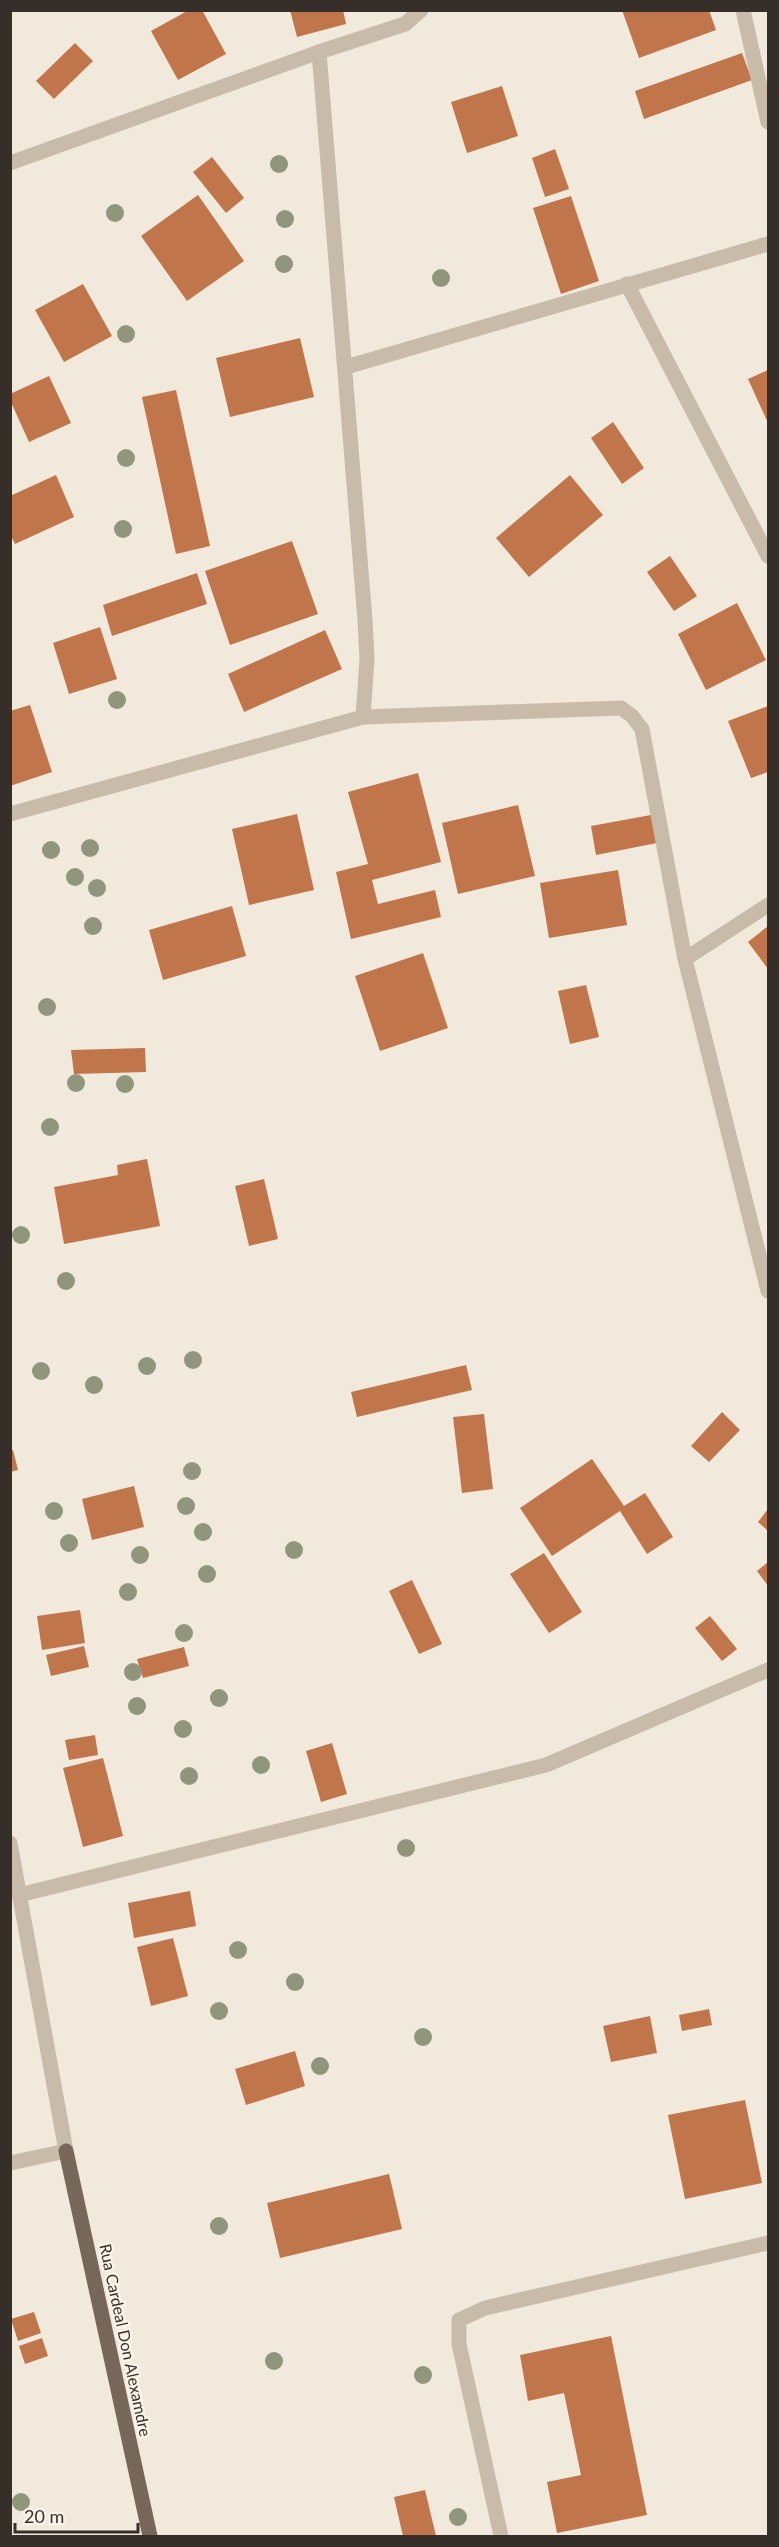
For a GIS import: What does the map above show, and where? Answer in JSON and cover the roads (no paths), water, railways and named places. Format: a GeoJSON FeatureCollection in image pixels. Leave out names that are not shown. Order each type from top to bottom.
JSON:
{"type":"FeatureCollection","features":[{"type":"Feature","properties":{"kind":"main road","name":"Rua Cardeal Don Alexamdre"},"geometry":{"type":"LineString","coordinates":[[66,2151],[150,2536]]}},
{"type":"Feature","properties":{"kind":"street"},"geometry":{"type":"LineString","coordinates":[[10,163],[319,52],[405,24],[421,10]]}},
{"type":"Feature","properties":{"kind":"street"},"geometry":{"type":"LineString","coordinates":[[743,10],[768,122]]}},
{"type":"Feature","properties":{"kind":"street"},"geometry":{"type":"LineString","coordinates":[[319,52],[346,367],[366,650],[363,717]]}},
{"type":"Feature","properties":{"kind":"street"},"geometry":{"type":"LineString","coordinates":[[346,367],[768,244]]}},
{"type":"Feature","properties":{"kind":"street"},"geometry":{"type":"LineString","coordinates":[[627,284],[768,556]]}},
{"type":"Feature","properties":{"kind":"street"},"geometry":{"type":"LineString","coordinates":[[10,814],[363,717],[621,708],[632,716],[642,729],[685,959],[768,1291]]}},
{"type":"Feature","properties":{"kind":"street"},"geometry":{"type":"LineString","coordinates":[[685,959],[768,905]]}},
{"type":"Feature","properties":{"kind":"street"},"geometry":{"type":"LineString","coordinates":[[19,1895],[546,1765],[768,1670]]}},
{"type":"Feature","properties":{"kind":"street"},"geometry":{"type":"LineString","coordinates":[[10,1843],[66,2151],[10,2163]]}},
{"type":"Feature","properties":{"kind":"street"},"geometry":{"type":"LineString","coordinates":[[501,2536],[459,2343],[459,2320],[485,2307],[768,2243]]}}]}
